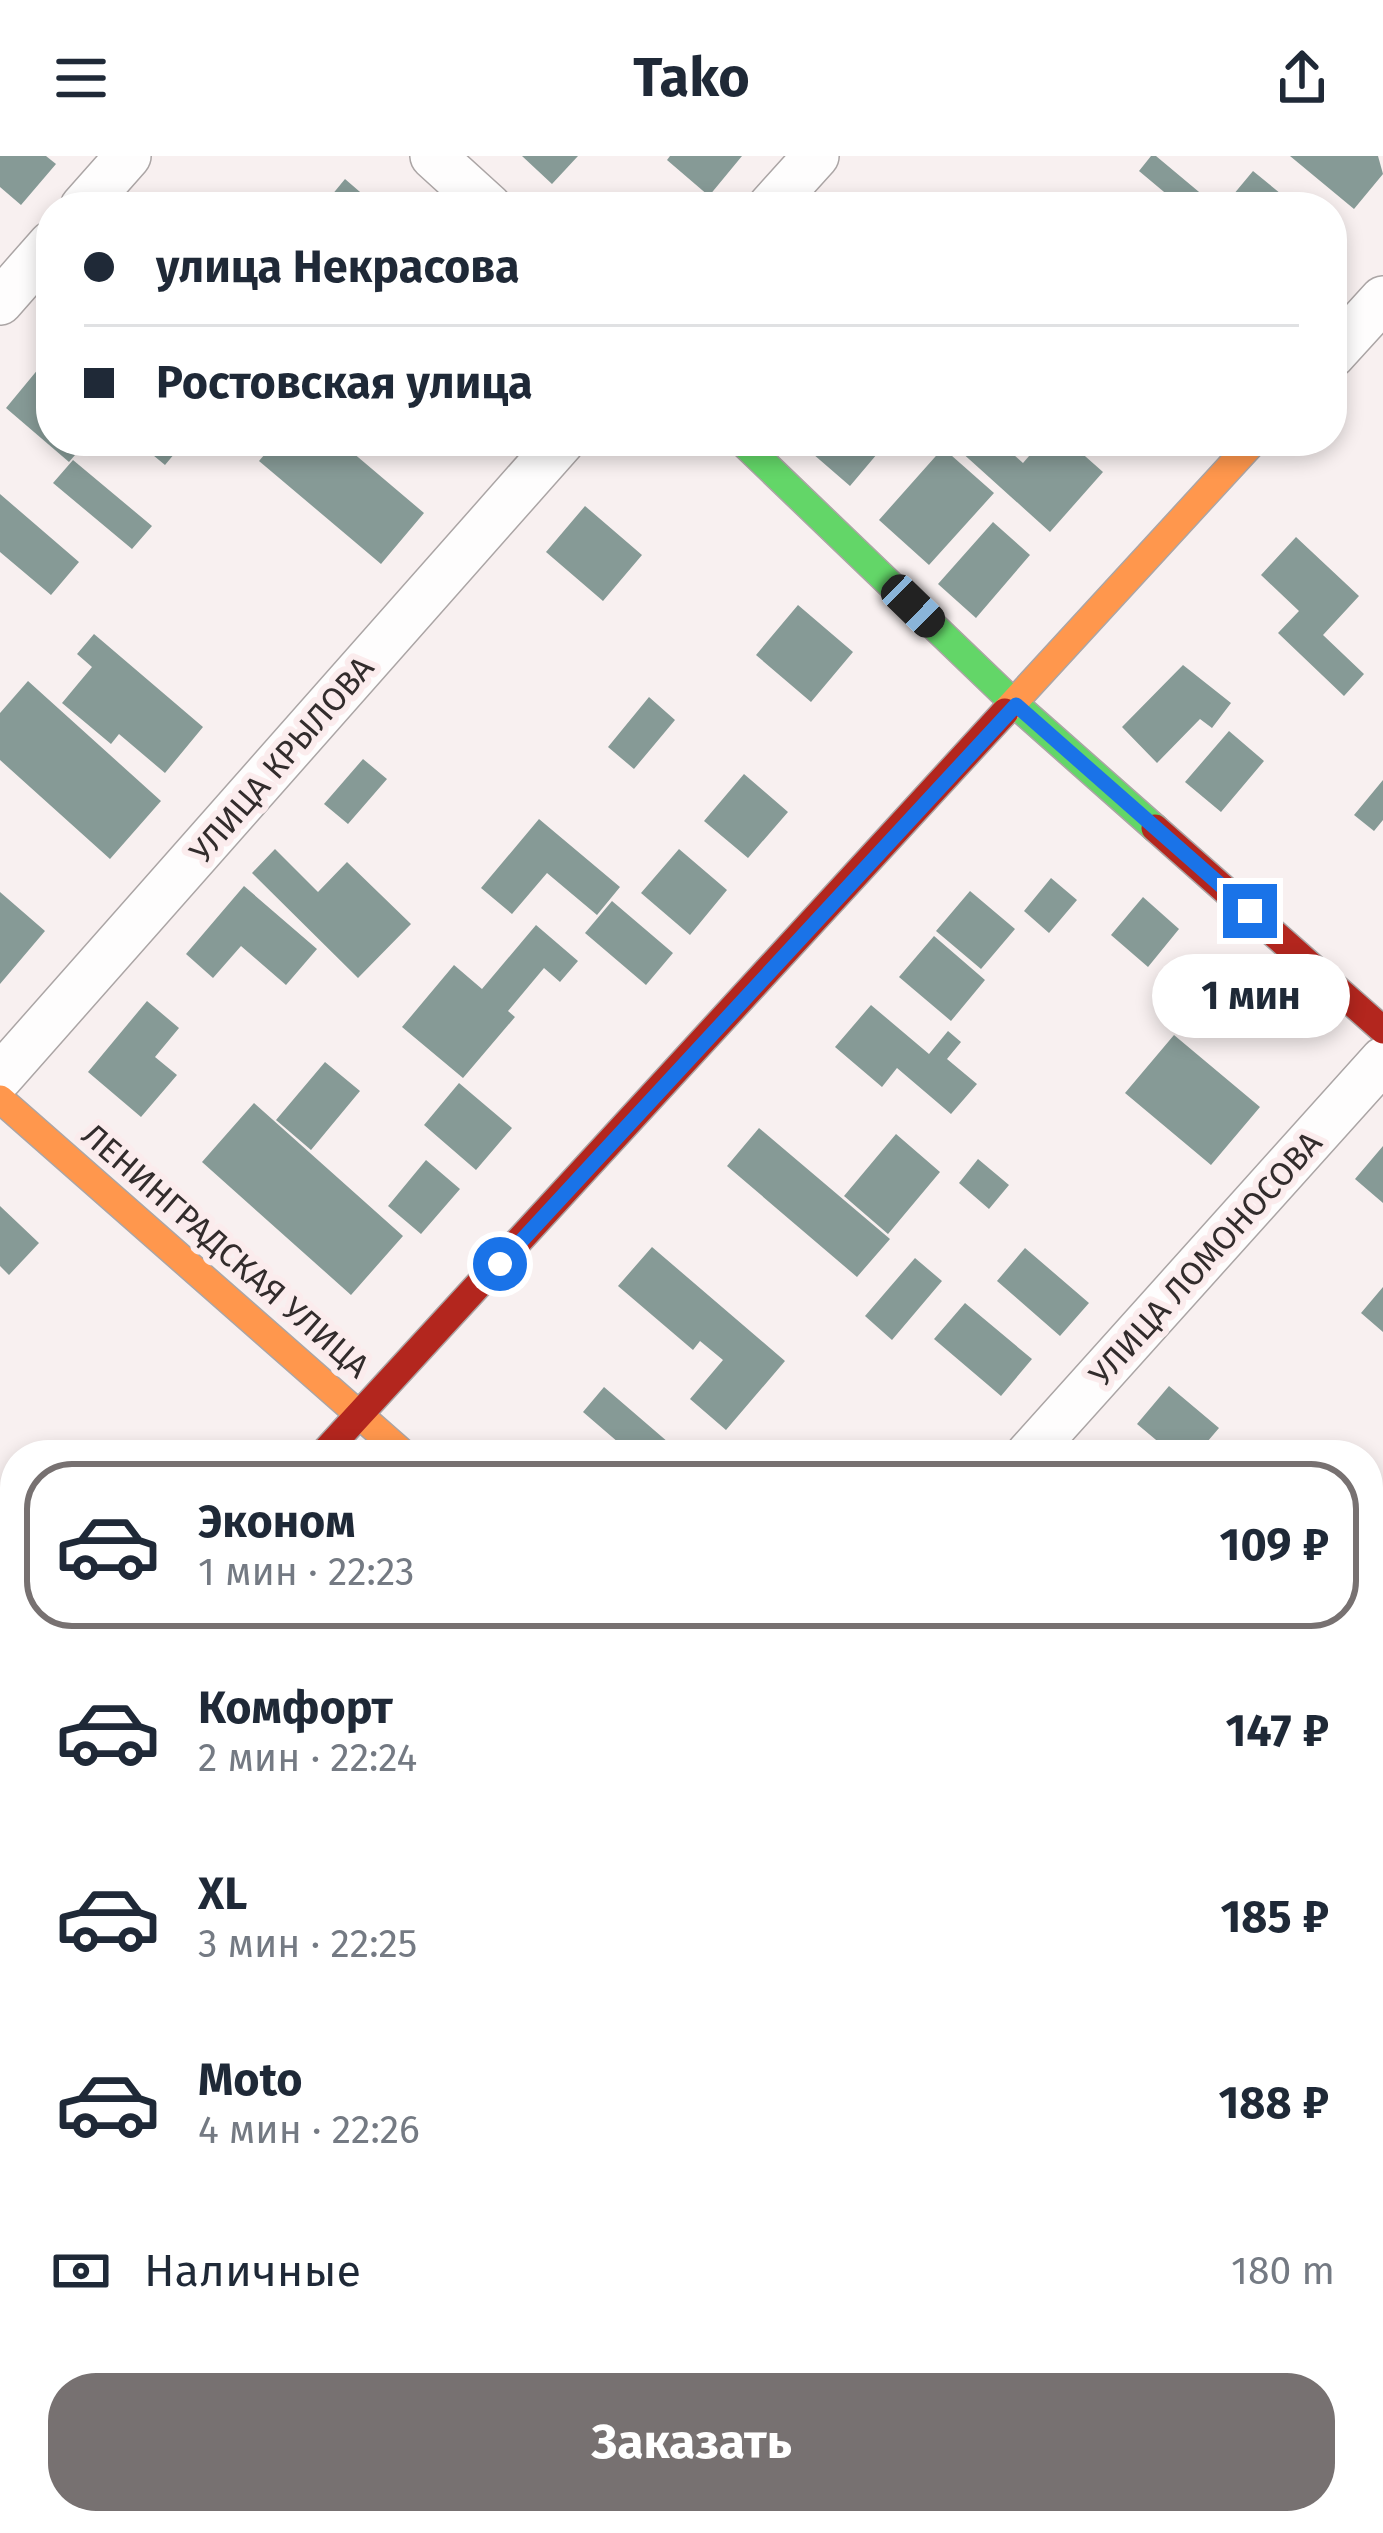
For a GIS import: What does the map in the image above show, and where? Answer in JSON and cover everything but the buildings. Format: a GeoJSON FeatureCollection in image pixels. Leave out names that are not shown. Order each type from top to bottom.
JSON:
{"type":"FeatureCollection","features":[{"type":"Feature","properties":{"kind":"street"},"geometry":{"type":"LineString","coordinates":[[96,192],[128,156]]}},
{"type":"Feature","properties":{"kind":"street"},"geometry":{"type":"LineString","coordinates":[[433,156],[473,192]]}},
{"type":"Feature","properties":{"kind":"street"},"geometry":{"type":"LineString","coordinates":[[784,192],[816,156]]}},
{"type":"Feature","properties":{"kind":"street"},"geometry":{"type":"LineString","coordinates":[[0,302],[36,261]]}},
{"type":"Feature","properties":{"kind":"street"},"geometry":{"type":"LineString","coordinates":[[1347,339],[1383,299]]}},
{"type":"Feature","properties":{"kind":"street","name":"УЛИЦА КРЫЛОВА"},"geometry":{"type":"LineString","coordinates":[[0,1077],[549,456]]}},
{"type":"Feature","properties":{"kind":"street"},"geometry":{"type":"LineString","coordinates":[[756,456],[1016,705],[1383,1030]]}},
{"type":"Feature","properties":{"kind":"street"},"geometry":{"type":"LineString","coordinates":[[336,1440],[1240,456]]}},
{"type":"Feature","properties":{"kind":"street","name":"УЛИЦА ЛОМОНОСОВА"},"geometry":{"type":"LineString","coordinates":[[1041,1440],[1383,1060]]}},
{"type":"Feature","properties":{"kind":"street","name":"ЛЕНИНГРАДСКАЯ УЛИЦА"},"geometry":{"type":"LineString","coordinates":[[0,1099],[388,1440]]}},
{"type":"Feature","properties":{"kind":"traffic: fast"},"geometry":{"type":"LineString","coordinates":[[757,456],[1016,705],[1155,828]]}},
{"type":"Feature","properties":{"kind":"traffic: slow"},"geometry":{"type":"LineString","coordinates":[[1005,712],[1240,456]]}},
{"type":"Feature","properties":{"kind":"traffic: slow"},"geometry":{"type":"LineString","coordinates":[[0,1099],[388,1440]]}},
{"type":"Feature","properties":{"kind":"traffic: jam"},"geometry":{"type":"LineString","coordinates":[[336,1440],[1005,712]]}},
{"type":"Feature","properties":{"kind":"traffic: jam"},"geometry":{"type":"LineString","coordinates":[[1155,828],[1383,1030]]}},
{"type":"Feature","properties":{"kind":"route"},"geometry":{"type":"LineString","coordinates":[[500,1264],[1016,705],[1250,911]]}}]}
